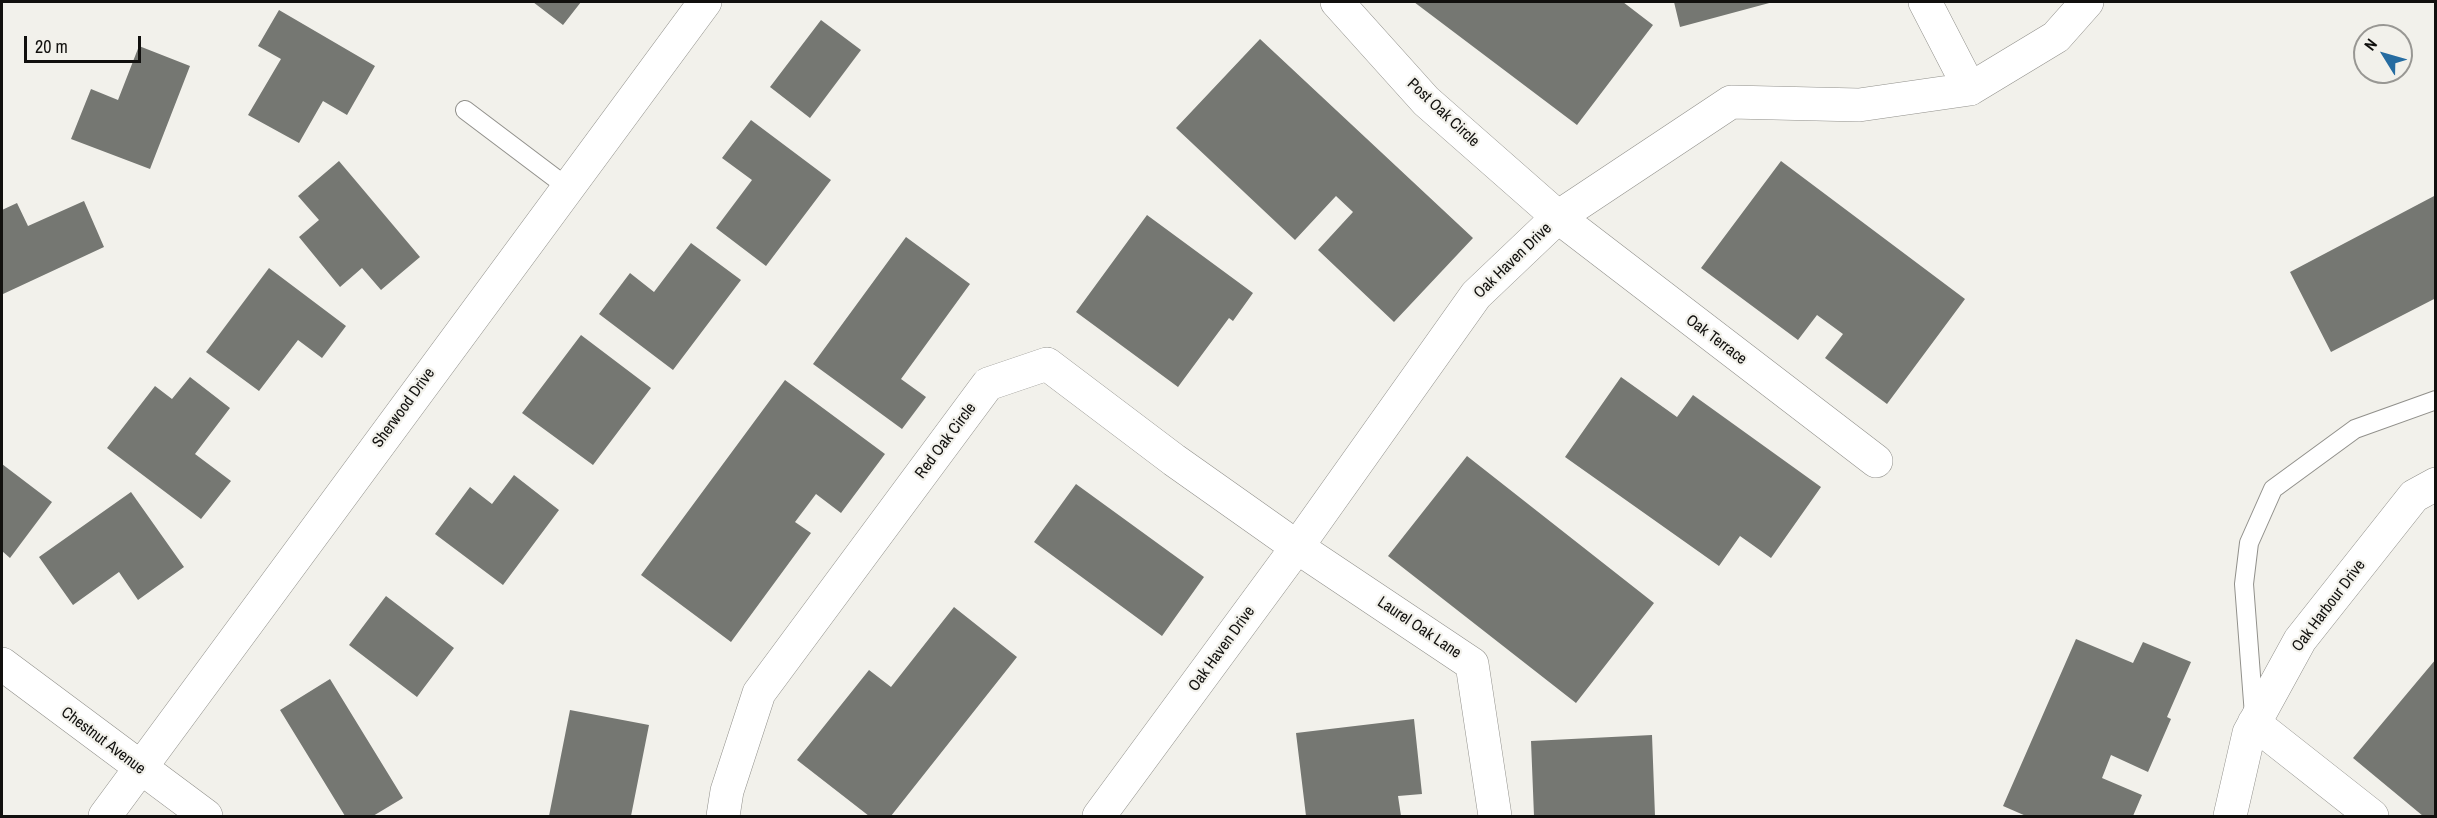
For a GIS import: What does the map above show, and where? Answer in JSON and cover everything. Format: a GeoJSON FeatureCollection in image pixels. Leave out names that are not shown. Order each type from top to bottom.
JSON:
{"type":"FeatureCollection","features":[{"type":"Feature","properties":{"kind":"street","name":"Sherwood Drive"},"geometry":{"type":"LineString","coordinates":[[105,816],[705,2]]}},
{"type":"Feature","properties":{"kind":"street","name":"Post Oak Circle"},"geometry":{"type":"LineString","coordinates":[[1337,2],[1426,101],[1558,217]]}},
{"type":"Feature","properties":{"kind":"street"},"geometry":{"type":"LineString","coordinates":[[1925,2],[1970,89]]}},
{"type":"Feature","properties":{"kind":"street","name":"Oak Haven Drive"},"geometry":{"type":"LineString","coordinates":[[1099,816],[1297,547],[1476,295],[1558,217],[1731,102],[1859,105],[1970,89],[2056,37],[2086,2]]}},
{"type":"Feature","properties":{"kind":"street","name":"Oak Terrace"},"geometry":{"type":"LineString","coordinates":[[1558,217],[1876,461]]}},
{"type":"Feature","properties":{"kind":"street","name":"Red Oak Circle"},"geometry":{"type":"LineString","coordinates":[[723,816],[727,791],[759,693],[988,384],[1047,364],[1297,547]]}},
{"type":"Feature","properties":{"kind":"street","name":"Oak Harbour Drive"},"geometry":{"type":"LineString","coordinates":[[2230,816],[2249,733],[2300,640],[2414,496],[2436,484]]}},
{"type":"Feature","properties":{"kind":"street","name":"Laurel Oak Lane"},"geometry":{"type":"LineString","coordinates":[[1297,547],[1472,664],[1495,816]]}},
{"type":"Feature","properties":{"kind":"street","name":"Chestnut Avenue"},"geometry":{"type":"LineString","coordinates":[[2,664],[206,816]]}},
{"type":"Feature","properties":{"kind":"street"},"geometry":{"type":"LineString","coordinates":[[2254,723],[2372,816]]}},
{"type":"Feature","properties":{"kind":"lane"},"geometry":{"type":"LineString","coordinates":[[465,110],[567,187]]}},
{"type":"Feature","properties":{"kind":"lane"},"geometry":{"type":"LineString","coordinates":[[2254,723],[2244,584],[2249,543],[2273,489],[2355,429],[2436,400]]}},
{"type":"Feature","properties":{"kind":"building"},"geometry":{"type":"Polygon","coordinates":[[[533,2],[581,2],[563,25],[533,2]]]}},
{"type":"Feature","properties":{"kind":"building"},"geometry":{"type":"Polygon","coordinates":[[[1414,2],[1623,2],[1653,25],[1577,125],[1414,2]]]}},
{"type":"Feature","properties":{"kind":"building"},"geometry":{"type":"Polygon","coordinates":[[[1674,2],[1773,2],[1680,27],[1674,2]]]}},
{"type":"Feature","properties":{"kind":"building"},"geometry":{"type":"Polygon","coordinates":[[[279,10],[375,66],[347,115],[323,101],[299,143],[248,115],[281,59],[258,46],[279,10]]]}},
{"type":"Feature","properties":{"kind":"building"},"geometry":{"type":"Polygon","coordinates":[[[821,20],[861,50],[810,118],[770,87],[821,20]]]}},
{"type":"Feature","properties":{"kind":"building"},"geometry":{"type":"Polygon","coordinates":[[[1260,39],[1473,238],[1394,322],[1318,250],[1353,212],[1336,196],[1295,240],[1176,128],[1260,39]]]}},
{"type":"Feature","properties":{"kind":"building"},"geometry":{"type":"Polygon","coordinates":[[[139,46],[190,66],[150,169],[71,139],[91,89],[118,100],[139,46]]]}},
{"type":"Feature","properties":{"kind":"building"},"geometry":{"type":"Polygon","coordinates":[[[751,120],[831,180],[766,266],[716,228],[752,180],[722,158],[751,120]]]}},
{"type":"Feature","properties":{"kind":"building"},"geometry":{"type":"Polygon","coordinates":[[[339,161],[420,257],[381,290],[362,268],[340,287],[299,237],[319,220],[298,196],[339,161]]]}},
{"type":"Feature","properties":{"kind":"building"},"geometry":{"type":"Polygon","coordinates":[[[1781,161],[1965,299],[1887,404],[1825,358],[1843,334],[1817,315],[1798,340],[1701,268],[1781,161]]]}},
{"type":"Feature","properties":{"kind":"building"},"geometry":{"type":"Polygon","coordinates":[[[2436,195],[2436,298],[2331,352],[2290,272],[2436,195]]]}},
{"type":"Feature","properties":{"kind":"building"},"geometry":{"type":"Polygon","coordinates":[[[84,201],[104,247],[3,294],[2,210],[17,203],[28,226],[84,201]]]}},
{"type":"Feature","properties":{"kind":"building"},"geometry":{"type":"Polygon","coordinates":[[[1147,215],[1253,293],[1233,321],[1229,318],[1178,387],[1076,312],[1147,215]]]}},
{"type":"Feature","properties":{"kind":"building"},"geometry":{"type":"Polygon","coordinates":[[[906,237],[970,284],[901,379],[926,397],[902,429],[813,364],[906,237]]]}},
{"type":"Feature","properties":{"kind":"building"},"geometry":{"type":"Polygon","coordinates":[[[691,243],[741,280],[673,370],[599,314],[630,273],[654,292],[691,243]]]}},
{"type":"Feature","properties":{"kind":"building"},"geometry":{"type":"Polygon","coordinates":[[[269,268],[346,326],[322,358],[298,340],[259,391],[206,352],[269,268]]]}},
{"type":"Feature","properties":{"kind":"building"},"geometry":{"type":"Polygon","coordinates":[[[581,335],[651,388],[593,465],[522,413],[581,335]]]}},
{"type":"Feature","properties":{"kind":"building"},"geometry":{"type":"Polygon","coordinates":[[[190,377],[230,408],[195,454],[231,481],[201,519],[107,448],[155,386],[172,399],[190,377]]]}},
{"type":"Feature","properties":{"kind":"building"},"geometry":{"type":"Polygon","coordinates":[[[1621,377],[1677,417],[1693,395],[1821,487],[1771,558],[1740,536],[1719,566],[1565,457],[1621,377]]]}},
{"type":"Feature","properties":{"kind":"building"},"geometry":{"type":"Polygon","coordinates":[[[785,380],[885,454],[841,513],[816,494],[795,522],[811,533],[731,642],[641,575],[785,380]]]}},
{"type":"Feature","properties":{"kind":"building"},"geometry":{"type":"Polygon","coordinates":[[[1467,456],[1654,603],[1576,703],[1388,556],[1467,456]]]}},
{"type":"Feature","properties":{"kind":"building"},"geometry":{"type":"Polygon","coordinates":[[[2,464],[52,502],[10,558],[2,551],[2,464]]]}},
{"type":"Feature","properties":{"kind":"building"},"geometry":{"type":"Polygon","coordinates":[[[514,475],[559,510],[503,585],[435,534],[470,487],[492,504],[514,475]]]}},
{"type":"Feature","properties":{"kind":"building"},"geometry":{"type":"Polygon","coordinates":[[[1076,484],[1204,577],[1162,636],[1034,542],[1076,484]]]}},
{"type":"Feature","properties":{"kind":"building"},"geometry":{"type":"Polygon","coordinates":[[[131,492],[184,567],[138,600],[119,572],[73,605],[39,557],[131,492]]]}},
{"type":"Feature","properties":{"kind":"building"},"geometry":{"type":"Polygon","coordinates":[[[386,596],[454,648],[417,697],[349,645],[386,596]]]}},
{"type":"Feature","properties":{"kind":"building"},"geometry":{"type":"Polygon","coordinates":[[[954,607],[1017,657],[891,816],[869,816],[797,760],[869,670],[891,687],[954,607]]]}},
{"type":"Feature","properties":{"kind":"building"},"geometry":{"type":"Polygon","coordinates":[[[2076,639],[2133,663],[2143,642],[2191,662],[2167,717],[2171,719],[2148,772],[2111,755],[2102,778],[2142,795],[2133,816],[2026,816],[2003,806],[2076,639]]]}},
{"type":"Feature","properties":{"kind":"building"},"geometry":{"type":"Polygon","coordinates":[[[2436,659],[2436,816],[2423,816],[2353,758],[2436,659]]]}},
{"type":"Feature","properties":{"kind":"building"},"geometry":{"type":"Polygon","coordinates":[[[330,679],[403,798],[373,816],[345,816],[280,710],[330,679]]]}},
{"type":"Feature","properties":{"kind":"building"},"geometry":{"type":"Polygon","coordinates":[[[570,710],[649,725],[631,816],[549,816],[570,710]]]}},
{"type":"Feature","properties":{"kind":"building"},"geometry":{"type":"Polygon","coordinates":[[[1414,719],[1422,794],[1398,796],[1401,816],[1306,816],[1296,733],[1414,719]]]}},
{"type":"Feature","properties":{"kind":"building"},"geometry":{"type":"Polygon","coordinates":[[[1652,735],[1655,816],[1534,816],[1531,741],[1652,735]]]}}]}
